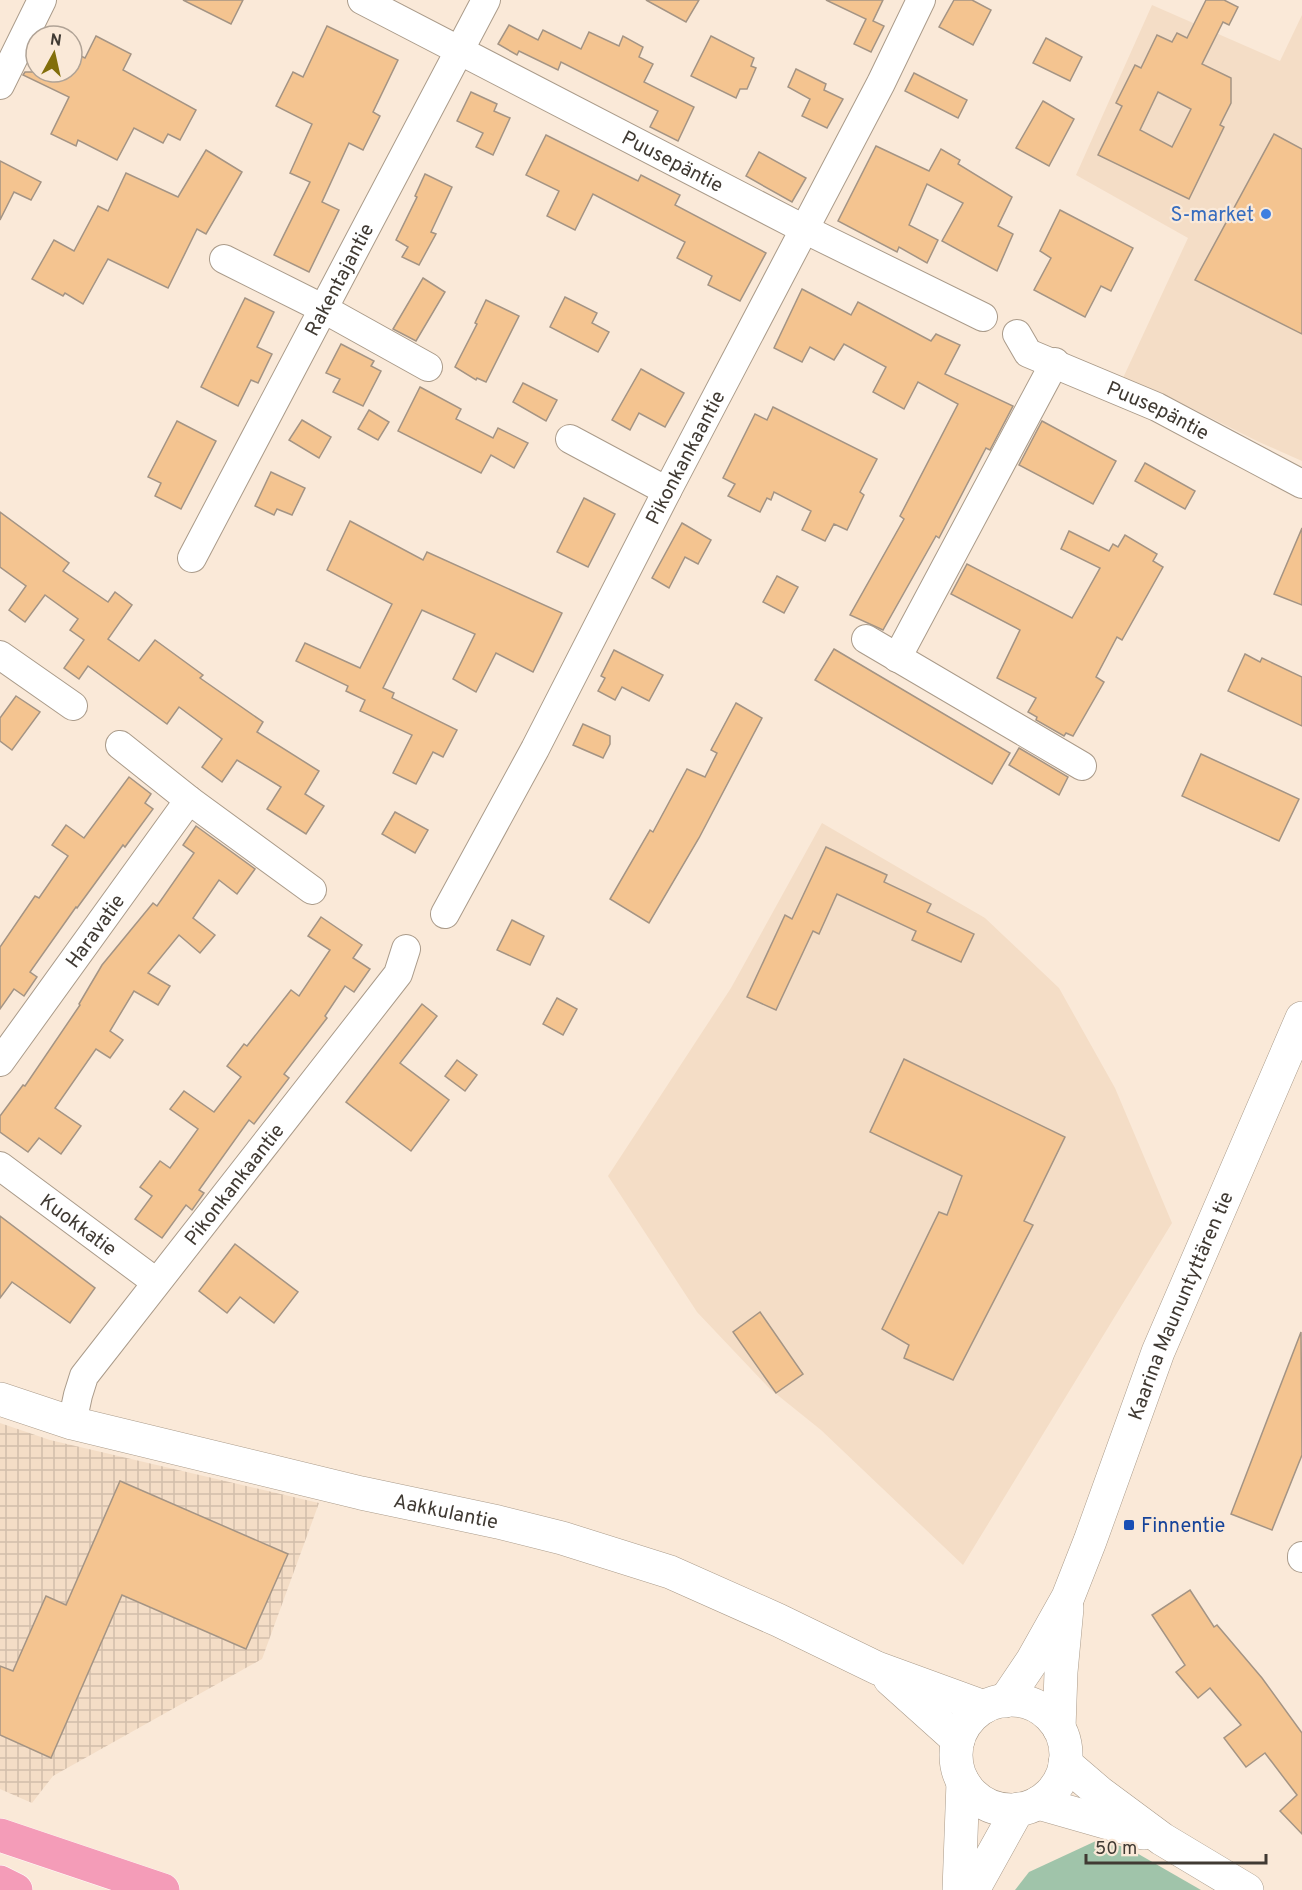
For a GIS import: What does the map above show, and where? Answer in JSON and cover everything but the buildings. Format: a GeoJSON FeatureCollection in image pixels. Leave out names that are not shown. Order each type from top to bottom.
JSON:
{"type":"FeatureCollection","features":[{"type":"Feature","properties":{"kind":"highway"},"geometry":{"type":"LineString","coordinates":[[0,1835],[163,1890]]}},
{"type":"Feature","properties":{"kind":"highway"},"geometry":{"type":"LineString","coordinates":[[0,1882],[16,1890]]}},
{"type":"Feature","properties":{"kind":"street"},"geometry":{"type":"LineString","coordinates":[[0,85],[42,0]]}},
{"type":"Feature","properties":{"kind":"street","name":"Puusepäntie"},"geometry":{"type":"LineString","coordinates":[[362,0],[804,228],[983,317]]}},
{"type":"Feature","properties":{"kind":"street","name":"Rakentajantie"},"geometry":{"type":"LineString","coordinates":[[192,558],[486,0]]}},
{"type":"Feature","properties":{"kind":"street","name":"Pikonkankaantie"},"geometry":{"type":"LineString","coordinates":[[445,914],[535,749],[666,491],[881,83],[921,0]]}},
{"type":"Feature","properties":{"kind":"street"},"geometry":{"type":"LineString","coordinates":[[224,259],[322,308],[428,367]]}},
{"type":"Feature","properties":{"kind":"street","name":"Puusepäntie"},"geometry":{"type":"LineString","coordinates":[[1017,334],[1028,353],[1055,362],[1157,407],[1302,484]]}},
{"type":"Feature","properties":{"kind":"street"},"geometry":{"type":"LineString","coordinates":[[897,658],[1055,362]]}},
{"type":"Feature","properties":{"kind":"street"},"geometry":{"type":"LineString","coordinates":[[570,439],[666,491]]}},
{"type":"Feature","properties":{"kind":"street"},"geometry":{"type":"LineString","coordinates":[[866,639],[1082,766]]}},
{"type":"Feature","properties":{"kind":"street"},"geometry":{"type":"LineString","coordinates":[[0,655],[73,706]]}},
{"type":"Feature","properties":{"kind":"street"},"geometry":{"type":"LineString","coordinates":[[120,744],[189,800],[312,890]]}},
{"type":"Feature","properties":{"kind":"street","name":"Haravatie"},"geometry":{"type":"LineString","coordinates":[[0,1062],[189,800]]}},
{"type":"Feature","properties":{"kind":"street","name":"Pikonkankaantie"},"geometry":{"type":"LineString","coordinates":[[72,1423],[84,1376],[398,974],[406,949]]}},
{"type":"Feature","properties":{"kind":"street","name":"Kaarina Maununtyttären tie"},"geometry":{"type":"LineString","coordinates":[[995,1704],[1032,1661],[1068,1597],[1158,1353],[1302,1018]]}},
{"type":"Feature","properties":{"kind":"street","name":"Kuokkatie"},"geometry":{"type":"LineString","coordinates":[[0,1166],[156,1282]]}},
{"type":"Feature","properties":{"kind":"street","name":"Aakkulantie"},"geometry":{"type":"LineString","coordinates":[[0,1399],[72,1423],[360,1493],[562,1538],[670,1572],[778,1620],[877,1668],[995,1704]]}},
{"type":"Feature","properties":{"kind":"street","name":"Kaarina Maununtyttären tie"},"geometry":{"type":"LineString","coordinates":[[1059,1728],[1061,1672],[1068,1597]]}},
{"type":"Feature","properties":{"kind":"street","name":"Aakkulantie"},"geometry":{"type":"LineString","coordinates":[[877,1668],[958,1740]]}},
{"type":"Feature","properties":{"kind":"street"},"geometry":{"type":"LineString","coordinates":[[973,1890],[1028,1806],[1051,1793],[1060,1779],[1065,1763],[1065,1746],[1059,1728],[1050,1716],[1036,1706],[1021,1701],[995,1704],[973,1716],[964,1727],[958,1740],[956,1755],[958,1769],[963,1782],[973,1795],[986,1804],[1001,1809],[1028,1806],[1162,1839]]}},
{"type":"Feature","properties":{"kind":"street"},"geometry":{"type":"LineString","coordinates":[[1065,1763],[1100,1793],[1162,1839],[1247,1890]]}},
{"type":"Feature","properties":{"kind":"street"},"geometry":{"type":"LineString","coordinates":[[959,1890],[963,1782]]}},
{"type":"Feature","properties":{"kind":"shaded area"},"geometry":{"type":"Polygon","coordinates":[[[1152,5],[1280,61],[1302,15],[1302,461],[1159,392],[1123,378],[1188,238],[1076,175],[1152,5]]]}},
{"type":"Feature","properties":{"kind":"shaded area"},"geometry":{"type":"Polygon","coordinates":[[[822,823],[985,918],[1059,988],[1115,1088],[1172,1223],[963,1565],[821,1430],[770,1389],[697,1312],[608,1176],[731,988],[822,823]]]}},
{"type":"Feature","properties":{"kind":"shaded area"},"geometry":{"type":"Polygon","coordinates":[[[0,1423],[50,1440],[319,1503],[262,1659],[53,1776],[32,1803],[0,1789],[0,1423]]]}},
{"type":"Feature","properties":{"kind":"green space"},"geometry":{"type":"Polygon","coordinates":[[[1098,1840],[1128,1848],[1201,1890],[1015,1890],[1029,1872],[1098,1840]]]}},
{"type":"Feature","properties":{"kind":"place","name":"S-market"},"geometry":{"type":"Point","coordinates":[1266,214]}},
{"type":"Feature","properties":{"kind":"place","name":"Finnentie"},"geometry":{"type":"Point","coordinates":[1129,1525]}}]}
